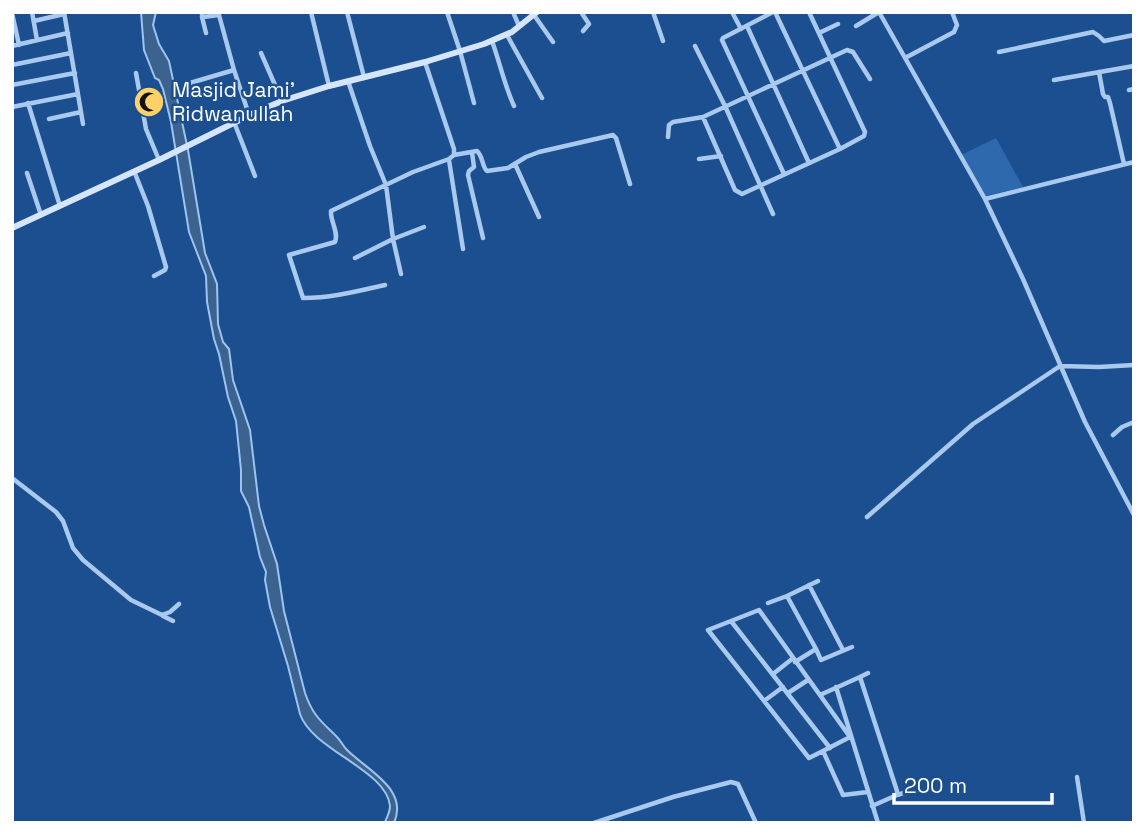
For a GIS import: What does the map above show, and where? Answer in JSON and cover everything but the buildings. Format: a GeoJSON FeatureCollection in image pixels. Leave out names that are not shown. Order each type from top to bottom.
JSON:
{"type":"FeatureCollection","features":[{"type":"Feature","properties":{"kind":"main road"},"geometry":{"type":"LineString","coordinates":[[12,228],[282,101],[492,41],[507,35],[535,13]]}},
{"type":"Feature","properties":{"kind":"street"},"geometry":{"type":"LineString","coordinates":[[32,12],[37,40]]}},
{"type":"Feature","properties":{"kind":"street"},"geometry":{"type":"LineString","coordinates":[[312,12],[329,86]]}},
{"type":"Feature","properties":{"kind":"street"},"geometry":{"type":"LineString","coordinates":[[347,12],[364,77]]}},
{"type":"Feature","properties":{"kind":"street"},"geometry":{"type":"LineString","coordinates":[[447,12],[474,103]]}},
{"type":"Feature","properties":{"kind":"street"},"geometry":{"type":"LineString","coordinates":[[513,12],[519,26]]}},
{"type":"Feature","properties":{"kind":"street"},"geometry":{"type":"LineString","coordinates":[[581,12],[589,24],[583,31]]}},
{"type":"Feature","properties":{"kind":"street"},"geometry":{"type":"LineString","coordinates":[[653,12],[663,41]]}},
{"type":"Feature","properties":{"kind":"street"},"geometry":{"type":"LineString","coordinates":[[732,12],[741,29]]}},
{"type":"Feature","properties":{"kind":"street"},"geometry":{"type":"LineString","coordinates":[[785,174],[722,40],[774,12],[840,149]]}},
{"type":"Feature","properties":{"kind":"street"},"geometry":{"type":"LineString","coordinates":[[703,117],[735,190],[742,194],[862,138],[865,131],[810,12]]}},
{"type":"Feature","properties":{"kind":"street"},"geometry":{"type":"LineString","coordinates":[[856,26],[879,12],[985,199],[1085,422],[1134,514]]}},
{"type":"Feature","properties":{"kind":"street"},"geometry":{"type":"LineString","coordinates":[[905,58],[954,32],[957,25],[952,12]]}},
{"type":"Feature","properties":{"kind":"street"},"geometry":{"type":"LineString","coordinates":[[12,13],[19,45]]}},
{"type":"Feature","properties":{"kind":"street"},"geometry":{"type":"LineString","coordinates":[[34,21],[64,13],[83,124]]}},
{"type":"Feature","properties":{"kind":"street"},"geometry":{"type":"LineString","coordinates":[[535,13],[553,42]]}},
{"type":"Feature","properties":{"kind":"street"},"geometry":{"type":"LineString","coordinates":[[206,33],[201,14],[219,15],[249,115]]}},
{"type":"Feature","properties":{"kind":"street"},"geometry":{"type":"LineString","coordinates":[[819,33],[838,24]]}},
{"type":"Feature","properties":{"kind":"street"},"geometry":{"type":"LineString","coordinates":[[747,26],[809,163]]}},
{"type":"Feature","properties":{"kind":"street"},"geometry":{"type":"LineString","coordinates":[[999,52],[1093,32],[1105,41],[1134,35]]}},
{"type":"Feature","properties":{"kind":"street"},"geometry":{"type":"LineString","coordinates":[[12,46],[68,33]]}},
{"type":"Feature","properties":{"kind":"street"},"geometry":{"type":"LineString","coordinates":[[507,35],[542,98]]}},
{"type":"Feature","properties":{"kind":"street"},"geometry":{"type":"LineString","coordinates":[[492,41],[504,84],[514,106]]}},
{"type":"Feature","properties":{"kind":"street"},"geometry":{"type":"LineString","coordinates":[[695,46],[773,214]]}},
{"type":"Feature","properties":{"kind":"street"},"geometry":{"type":"LineString","coordinates":[[668,137],[669,125],[673,122],[703,117],[847,50],[852,51],[870,79]]}},
{"type":"Feature","properties":{"kind":"street"},"geometry":{"type":"LineString","coordinates":[[12,65],[71,53]]}},
{"type":"Feature","properties":{"kind":"street"},"geometry":{"type":"LineString","coordinates":[[261,53],[282,101]]}},
{"type":"Feature","properties":{"kind":"street"},"geometry":{"type":"LineString","coordinates":[[425,62],[454,149],[451,157],[463,249]]}},
{"type":"Feature","properties":{"kind":"street"},"geometry":{"type":"LineString","coordinates":[[1055,80],[1134,65]]}},
{"type":"Feature","properties":{"kind":"street"},"geometry":{"type":"LineString","coordinates":[[190,83],[234,70]]}},
{"type":"Feature","properties":{"kind":"street"},"geometry":{"type":"LineString","coordinates":[[136,72],[146,128],[159,160]]}},
{"type":"Feature","properties":{"kind":"street"},"geometry":{"type":"LineString","coordinates":[[1099,72],[1103,94],[1109,97],[1124,164]]}},
{"type":"Feature","properties":{"kind":"street"},"geometry":{"type":"LineString","coordinates":[[12,85],[75,73]]}},
{"type":"Feature","properties":{"kind":"street"},"geometry":{"type":"LineString","coordinates":[[348,81],[386,185],[401,274]]}},
{"type":"Feature","properties":{"kind":"street"},"geometry":{"type":"LineString","coordinates":[[12,107],[78,94]]}},
{"type":"Feature","properties":{"kind":"street"},"geometry":{"type":"LineString","coordinates":[[28,103],[60,206]]}},
{"type":"Feature","properties":{"kind":"street"},"geometry":{"type":"LineString","coordinates":[[49,119],[81,112]]}},
{"type":"Feature","properties":{"kind":"street"},"geometry":{"type":"LineString","coordinates":[[234,122],[255,176]]}},
{"type":"Feature","properties":{"kind":"street"},"geometry":{"type":"LineString","coordinates":[[385,285],[321,298],[303,298],[289,255],[335,242],[337,238],[331,211],[413,172],[472,152],[478,152],[486,171],[505,168],[540,152],[613,135],[630,184]]}},
{"type":"Feature","properties":{"kind":"street"},"geometry":{"type":"LineString","coordinates":[[472,152],[474,167],[468,175],[483,238]]}},
{"type":"Feature","properties":{"kind":"street"},"geometry":{"type":"LineString","coordinates":[[698,159],[720,156]]}},
{"type":"Feature","properties":{"kind":"street"},"geometry":{"type":"LineString","coordinates":[[985,199],[1134,162]]}},
{"type":"Feature","properties":{"kind":"street"},"geometry":{"type":"LineString","coordinates":[[515,164],[539,217]]}},
{"type":"Feature","properties":{"kind":"street"},"geometry":{"type":"LineString","coordinates":[[134,171],[148,206],[166,267],[153,276]]}},
{"type":"Feature","properties":{"kind":"street"},"geometry":{"type":"LineString","coordinates":[[27,173],[41,215]]}},
{"type":"Feature","properties":{"kind":"street"},"geometry":{"type":"LineString","coordinates":[[355,258],[424,226]]}},
{"type":"Feature","properties":{"kind":"street"},"geometry":{"type":"LineString","coordinates":[[867,517],[973,424],[1060,366],[1134,365]]}},
{"type":"Feature","properties":{"kind":"street"},"geometry":{"type":"LineString","coordinates":[[1113,435],[1134,422]]}},
{"type":"Feature","properties":{"kind":"street"},"geometry":{"type":"LineString","coordinates":[[12,478],[56,512],[73,548],[83,560],[131,600],[173,621]]}},
{"type":"Feature","properties":{"kind":"street"},"geometry":{"type":"LineString","coordinates":[[768,603],[818,581]]}},
{"type":"Feature","properties":{"kind":"street"},"geometry":{"type":"LineString","coordinates":[[809,585],[843,650]]}},
{"type":"Feature","properties":{"kind":"street"},"geometry":{"type":"LineString","coordinates":[[787,596],[821,660],[852,647]]}},
{"type":"Feature","properties":{"kind":"street"},"geometry":{"type":"LineString","coordinates":[[162,615],[179,604]]}},
{"type":"Feature","properties":{"kind":"street"},"geometry":{"type":"LineString","coordinates":[[759,610],[850,737],[809,758],[708,630],[759,610]]}},
{"type":"Feature","properties":{"kind":"street"},"geometry":{"type":"LineString","coordinates":[[732,621],[830,748]]}},
{"type":"Feature","properties":{"kind":"street"},"geometry":{"type":"LineString","coordinates":[[773,674],[816,649]]}},
{"type":"Feature","properties":{"kind":"street"},"geometry":{"type":"LineString","coordinates":[[820,695],[868,673]]}},
{"type":"Feature","properties":{"kind":"street"},"geometry":{"type":"LineString","coordinates":[[860,677],[897,795]]}},
{"type":"Feature","properties":{"kind":"street"},"geometry":{"type":"LineString","coordinates":[[788,693],[808,680]]}},
{"type":"Feature","properties":{"kind":"street"},"geometry":{"type":"LineString","coordinates":[[764,701],[783,687]]}},
{"type":"Feature","properties":{"kind":"street"},"geometry":{"type":"LineString","coordinates":[[836,687],[878,823]]}},
{"type":"Feature","properties":{"kind":"street"},"geometry":{"type":"LineString","coordinates":[[823,751],[843,795],[868,792]]}},
{"type":"Feature","properties":{"kind":"street"},"geometry":{"type":"LineString","coordinates":[[1077,777],[1084,823]]}},
{"type":"Feature","properties":{"kind":"street"},"geometry":{"type":"LineString","coordinates":[[594,823],[673,797],[731,782],[738,784],[756,823]]}},
{"type":"Feature","properties":{"kind":"street"},"geometry":{"type":"LineString","coordinates":[[872,806],[906,792]]}},
{"type":"Feature","properties":{"kind":"shaded area"},"geometry":{"type":"Polygon","coordinates":[[[141,12],[156,12],[153,25],[159,44],[169,61],[188,150],[205,253],[217,284],[218,324],[223,342],[229,349],[233,380],[250,430],[259,506],[277,564],[284,611],[305,693],[314,713],[347,750],[391,790],[397,811],[394,823],[385,822],[390,806],[386,793],[363,771],[307,727],[300,714],[270,607],[266,572],[249,507],[241,491],[236,421],[214,339],[207,302],[206,276],[189,232],[163,89],[155,78],[144,50],[141,12]]]}},
{"type":"Feature","properties":{"kind":"shaded area"},"geometry":{"type":"Polygon","coordinates":[[[996,138],[1023,187],[985,196],[961,155],[996,138]]]}},
{"type":"Feature","properties":{"kind":"place","name":"Masjid Jami' Ridwanullah"},"geometry":{"type":"Point","coordinates":[149,102]}}]}
